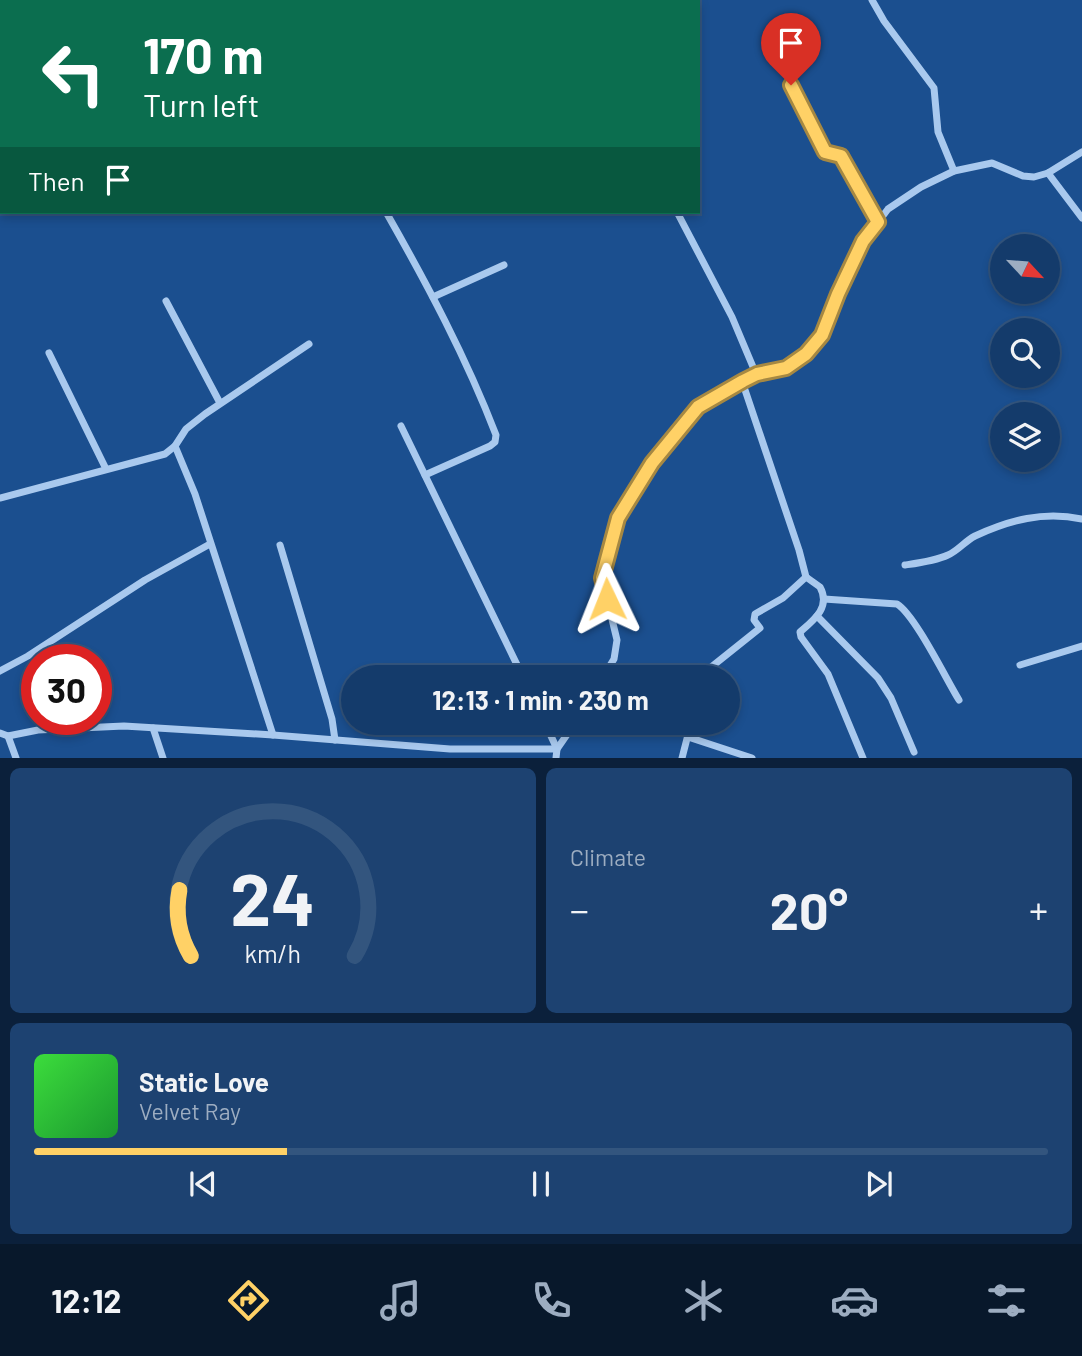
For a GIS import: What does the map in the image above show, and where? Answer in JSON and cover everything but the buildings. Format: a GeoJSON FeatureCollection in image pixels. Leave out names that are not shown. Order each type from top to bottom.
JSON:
{"type":"FeatureCollection","features":[{"type":"Feature","properties":{"kind":"street"},"geometry":{"type":"LineString","coordinates":[[872,0],[884,21],[934,88],[938,132],[954,171]]}},
{"type":"Feature","properties":{"kind":"street"},"geometry":{"type":"LineString","coordinates":[[791,85],[825,152],[841,156],[878,222]]}},
{"type":"Feature","properties":{"kind":"street"},"geometry":{"type":"LineString","coordinates":[[610,665],[617,640],[602,578],[618,518],[652,463],[698,407],[757,374],[786,368],[806,354],[822,335],[863,241],[888,209],[921,187],[954,171],[992,163],[1023,176],[1034,177],[1048,173],[1082,152]]}},
{"type":"Feature","properties":{"kind":"street"},"geometry":{"type":"LineString","coordinates":[[1048,173],[1082,218]]}},
{"type":"Feature","properties":{"kind":"street"},"geometry":{"type":"LineString","coordinates":[[387,214],[476,383],[496,435],[495,442],[490,446],[425,475]]}},
{"type":"Feature","properties":{"kind":"street"},"geometry":{"type":"LineString","coordinates":[[678,214],[732,317],[757,374]]}},
{"type":"Feature","properties":{"kind":"street"},"geometry":{"type":"LineString","coordinates":[[433,297],[504,265]]}},
{"type":"Feature","properties":{"kind":"street"},"geometry":{"type":"LineString","coordinates":[[166,301],[220,403]]}},
{"type":"Feature","properties":{"kind":"street"},"geometry":{"type":"LineString","coordinates":[[0,498],[164,454],[175,446],[186,429],[220,403],[309,344]]}},
{"type":"Feature","properties":{"kind":"street"},"geometry":{"type":"LineString","coordinates":[[49,353],[106,469]]}},
{"type":"Feature","properties":{"kind":"street"},"geometry":{"type":"LineString","coordinates":[[743,381],[806,577],[820,587],[824,599],[817,616],[800,632],[801,637],[828,674],[863,758]]}},
{"type":"Feature","properties":{"kind":"street"},"geometry":{"type":"LineString","coordinates":[[401,426],[517,665]]}},
{"type":"Feature","properties":{"kind":"street"},"geometry":{"type":"LineString","coordinates":[[175,446],[195,494],[273,735]]}},
{"type":"Feature","properties":{"kind":"street"},"geometry":{"type":"LineString","coordinates":[[905,565],[950,554],[972,538],[1015,519],[1067,516],[1082,519]]}},
{"type":"Feature","properties":{"kind":"street"},"geometry":{"type":"LineString","coordinates":[[0,671],[28,656],[145,580],[210,544]]}},
{"type":"Feature","properties":{"kind":"street"},"geometry":{"type":"LineString","coordinates":[[280,545],[332,719],[335,740]]}},
{"type":"Feature","properties":{"kind":"street"},"geometry":{"type":"LineString","coordinates":[[714,665],[760,628],[754,620],[755,614],[783,598],[806,577]]}},
{"type":"Feature","properties":{"kind":"street"},"geometry":{"type":"LineString","coordinates":[[824,599],[901,606],[959,700]]}},
{"type":"Feature","properties":{"kind":"street"},"geometry":{"type":"LineString","coordinates":[[817,616],[878,678],[891,698],[915,752]]}},
{"type":"Feature","properties":{"kind":"street"},"geometry":{"type":"LineString","coordinates":[[1020,665],[1082,646]]}},
{"type":"Feature","properties":{"kind":"street"},"geometry":{"type":"LineString","coordinates":[[16,758],[4,735],[38,730],[124,726],[450,749],[557,753]]}},
{"type":"Feature","properties":{"kind":"street"},"geometry":{"type":"LineString","coordinates":[[153,728],[163,758]]}},
{"type":"Feature","properties":{"kind":"street"},"geometry":{"type":"LineString","coordinates":[[550,735],[557,753]]}},
{"type":"Feature","properties":{"kind":"street"},"geometry":{"type":"LineString","coordinates":[[557,753],[568,735]]}},
{"type":"Feature","properties":{"kind":"street"},"geometry":{"type":"LineString","coordinates":[[681,758],[688,737],[752,758]]}},
{"type":"Feature","properties":{"kind":"route"},"geometry":{"type":"LineString","coordinates":[[607,599],[602,578],[618,518],[652,463],[698,407],[757,374],[786,368],[806,354],[822,335],[863,241],[878,222],[841,156],[828,155],[825,152],[791,85]]}}]}
